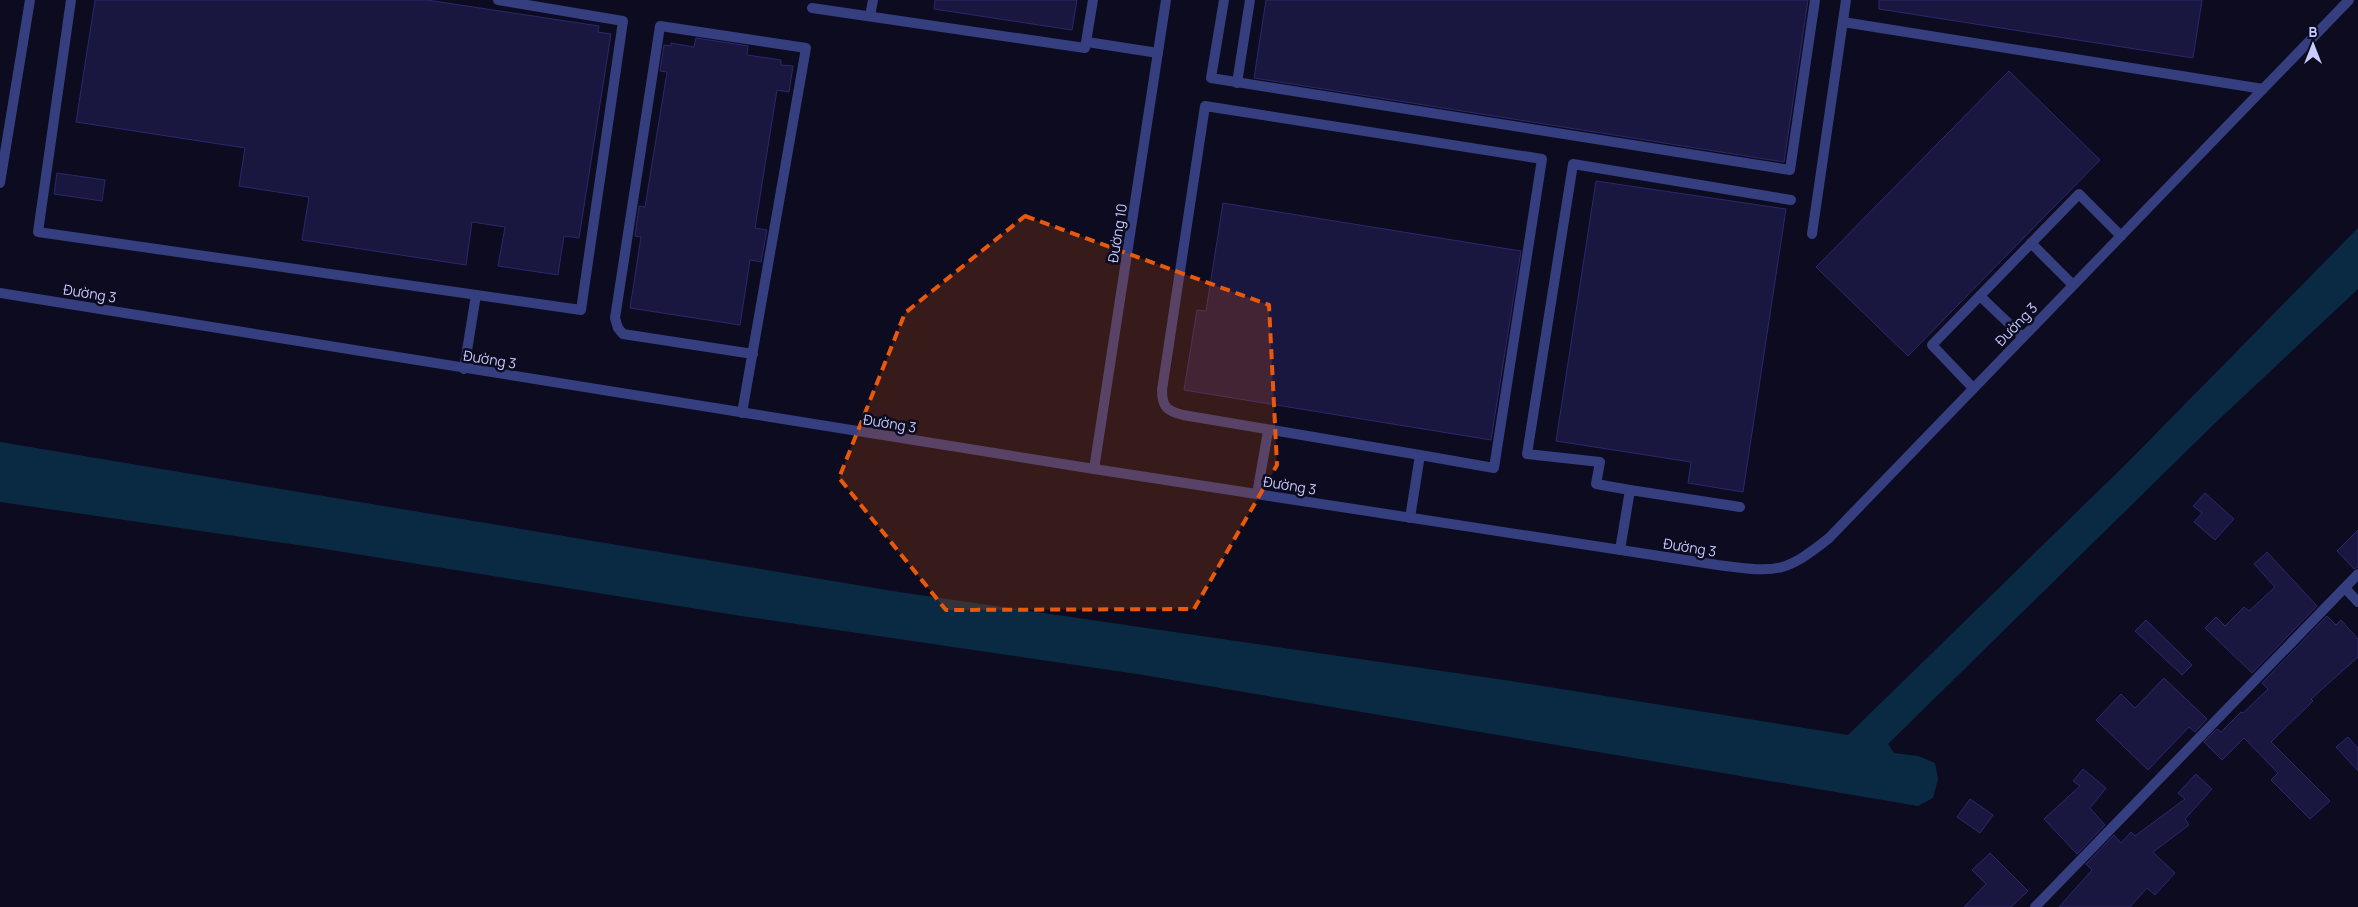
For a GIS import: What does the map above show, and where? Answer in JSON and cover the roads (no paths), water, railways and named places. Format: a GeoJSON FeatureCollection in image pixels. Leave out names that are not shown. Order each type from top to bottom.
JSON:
{"type":"FeatureCollection","features":[{"type":"Feature","properties":{"kind":"street"},"geometry":{"type":"LineString","coordinates":[[0,183],[30,0]]}},
{"type":"Feature","properties":{"kind":"street"},"geometry":{"type":"LineString","coordinates":[[70,0],[38,232],[581,310],[623,22],[498,0]]}},
{"type":"Feature","properties":{"kind":"street"},"geometry":{"type":"LineString","coordinates":[[870,16],[873,0]]}},
{"type":"Feature","properties":{"kind":"street"},"geometry":{"type":"LineString","coordinates":[[812,8],[1085,48],[1093,0]]}},
{"type":"Feature","properties":{"kind":"street","name":"Đường 10"},"geometry":{"type":"LineString","coordinates":[[1094,469],[1166,0]]}},
{"type":"Feature","properties":{"kind":"street"},"geometry":{"type":"LineString","coordinates":[[1224,0],[1211,78],[1790,170],[1815,0]]}},
{"type":"Feature","properties":{"kind":"street"},"geometry":{"type":"LineString","coordinates":[[1237,82],[1250,0]]}},
{"type":"Feature","properties":{"kind":"street"},"geometry":{"type":"LineString","coordinates":[[1812,234],[1846,0]]}},
{"type":"Feature","properties":{"kind":"street","name":"Đường 3"},"geometry":{"type":"LineString","coordinates":[[0,293],[1094,469],[1718,565],[1771,570],[1786,567],[1804,559],[1829,538],[2349,0]]}},
{"type":"Feature","properties":{"kind":"street"},"geometry":{"type":"LineString","coordinates":[[1843,22],[2263,89]]}},
{"type":"Feature","properties":{"kind":"street"},"geometry":{"type":"LineString","coordinates":[[742,413],[753,354],[806,48],[660,26],[615,318],[618,328],[623,334],[753,354]]}},
{"type":"Feature","properties":{"kind":"street"},"geometry":{"type":"LineString","coordinates":[[1086,42],[1158,53]]}},
{"type":"Feature","properties":{"kind":"street"},"geometry":{"type":"LineString","coordinates":[[1205,106],[1542,159],[1494,468],[1420,455],[1169,412],[1164,407],[1162,399],[1205,106]]}},
{"type":"Feature","properties":{"kind":"street"},"geometry":{"type":"LineString","coordinates":[[1740,507],[1596,484],[1600,462],[1526,454],[1573,164],[1791,200]]}},
{"type":"Feature","properties":{"kind":"street"},"geometry":{"type":"LineString","coordinates":[[1973,388],[1932,345],[2031,243],[2079,194],[2121,236]]}},
{"type":"Feature","properties":{"kind":"street"},"geometry":{"type":"LineString","coordinates":[[2031,243],[2073,285]]}},
{"type":"Feature","properties":{"kind":"street"},"geometry":{"type":"LineString","coordinates":[[464,369],[476,295]]}},
{"type":"Feature","properties":{"kind":"street"},"geometry":{"type":"LineString","coordinates":[[1980,296],[2023,337]]}},
{"type":"Feature","properties":{"kind":"street"},"geometry":{"type":"LineString","coordinates":[[1257,494],[1268,430]]}},
{"type":"Feature","properties":{"kind":"street"},"geometry":{"type":"LineString","coordinates":[[1410,518],[1420,455]]}},
{"type":"Feature","properties":{"kind":"street"},"geometry":{"type":"LineString","coordinates":[[1620,550],[1630,490]]}},
{"type":"Feature","properties":{"kind":"street"},"geometry":{"type":"LineString","coordinates":[[2035,907],[2358,574]]}},
{"type":"Feature","properties":{"kind":"street"},"geometry":{"type":"LineString","coordinates":[[2345,588],[2358,602]]}},
{"type":"Feature","properties":{"kind":"water"},"geometry":{"type":"Polygon","coordinates":[[[2358,228],[2358,289],[2212,426],[1888,744],[1894,753],[1918,756],[1935,763],[1938,779],[1933,798],[1918,806],[1137,674],[741,616],[312,547],[0,502],[0,442],[899,592],[1511,681],[1848,735],[2128,462],[2358,228]]]}}]}
